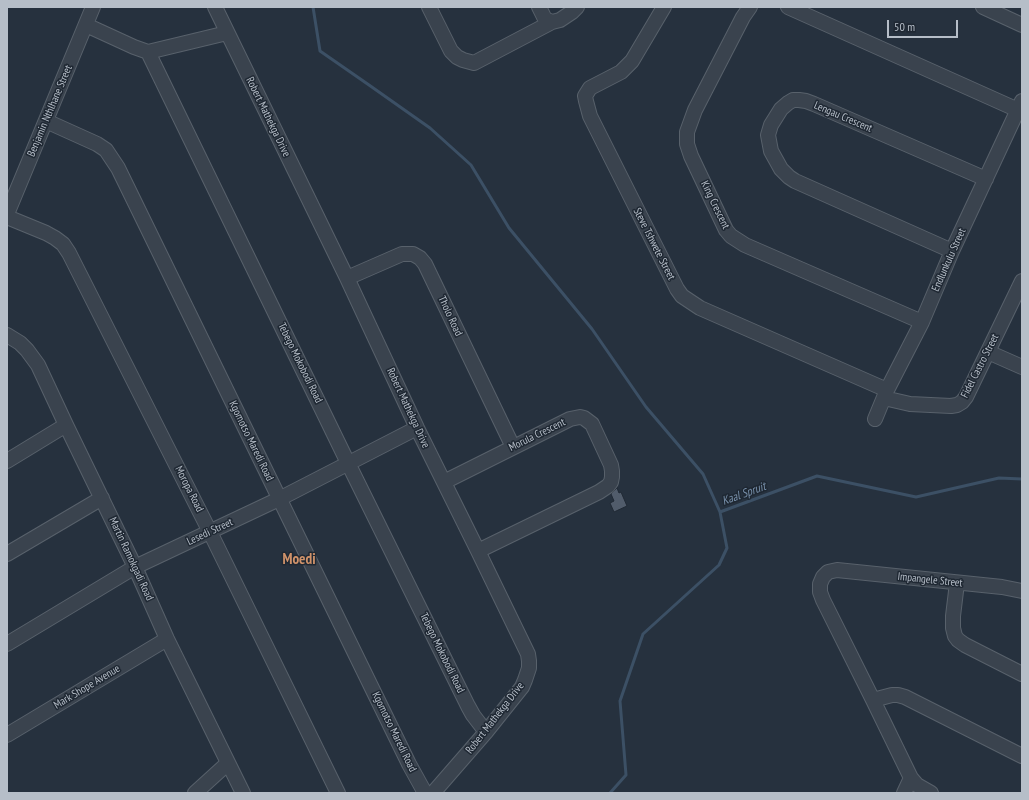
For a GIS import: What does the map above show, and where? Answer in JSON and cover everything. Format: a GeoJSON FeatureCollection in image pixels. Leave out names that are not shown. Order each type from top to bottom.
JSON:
{"type":"FeatureCollection","features":[{"type":"Feature","properties":{"kind":"street","name":"Benjamin Nthlhane Street"},"geometry":{"type":"LineString","coordinates":[[7,216],[93,7]]}},
{"type":"Feature","properties":{"kind":"street","name":"Robert Mathekga Drive"},"geometry":{"type":"LineString","coordinates":[[215,7],[347,278],[417,428],[525,649],[529,661],[527,674],[522,687],[486,732],[433,793]]}},
{"type":"Feature","properties":{"kind":"street"},"geometry":{"type":"LineString","coordinates":[[429,7],[451,51],[457,57],[474,63],[552,22],[560,20],[577,7]]}},
{"type":"Feature","properties":{"kind":"street"},"geometry":{"type":"LineString","coordinates":[[539,7],[545,19],[552,22]]}},
{"type":"Feature","properties":{"kind":"street","name":"Steve Tshwete Street"},"geometry":{"type":"LineString","coordinates":[[664,7],[632,61],[621,72],[590,88],[585,96],[590,116],[677,289],[682,296],[700,308],[886,394]]}},
{"type":"Feature","properties":{"kind":"street","name":"King Crescent"},"geometry":{"type":"LineString","coordinates":[[750,7],[743,17],[695,110],[686,132],[687,144],[691,156],[726,230],[731,236],[744,245],[922,322]]}},
{"type":"Feature","properties":{"kind":"street"},"geometry":{"type":"LineString","coordinates":[[788,7],[1020,106]]}},
{"type":"Feature","properties":{"kind":"street"},"geometry":{"type":"LineString","coordinates":[[983,7],[1022,25]]}},
{"type":"Feature","properties":{"kind":"street"},"geometry":{"type":"LineString","coordinates":[[86,25],[148,52],[227,33]]}},
{"type":"Feature","properties":{"kind":"street","name":"Tebego Mokobodi Road"},"geometry":{"type":"LineString","coordinates":[[148,52],[468,706],[486,732]]}},
{"type":"Feature","properties":{"kind":"street","name":"Lengau Crescent"},"geometry":{"type":"LineString","coordinates":[[952,251],[789,177],[781,169],[771,151],[768,135],[771,125],[781,109],[793,100],[799,100],[814,104],[986,180]]}},
{"type":"Feature","properties":{"kind":"street","name":"Endlunkulu Street"},"geometry":{"type":"LineString","coordinates":[[875,419],[922,322],[952,251],[1020,106]]}},
{"type":"Feature","properties":{"kind":"street","name":"Kgomotso Maredi Road"},"geometry":{"type":"LineString","coordinates":[[46,120],[97,144],[106,150],[118,168],[409,764],[425,793]]}},
{"type":"Feature","properties":{"kind":"street","name":"Moropa Road"},"geometry":{"type":"LineString","coordinates":[[7,216],[55,238],[63,244],[69,252],[210,532],[338,793]]}},
{"type":"Feature","properties":{"kind":"street","name":"Tholo Road"},"geometry":{"type":"LineString","coordinates":[[347,278],[402,254],[413,254],[420,258],[425,264],[513,447]]}},
{"type":"Feature","properties":{"kind":"street","name":"Fidel Castro Street"},"geometry":{"type":"LineString","coordinates":[[886,394],[910,404],[951,406],[962,402],[1022,281]]}},
{"type":"Feature","properties":{"kind":"street","name":"Martin Ramokgadi Road"},"geometry":{"type":"LineString","coordinates":[[7,335],[20,343],[38,365],[136,567],[167,639],[243,793]]}},
{"type":"Feature","properties":{"kind":"street"},"geometry":{"type":"LineString","coordinates":[[988,352],[1022,367]]}},
{"type":"Feature","properties":{"kind":"street","name":"Morula Crescent"},"geometry":{"type":"LineString","coordinates":[[444,482],[575,417],[584,418],[592,424],[612,471],[611,482],[608,486],[599,492],[478,551]]}},
{"type":"Feature","properties":{"kind":"street"},"geometry":{"type":"LineString","coordinates":[[7,461],[66,425]]}},
{"type":"Feature","properties":{"kind":"street","name":"Lesedi Street"},"geometry":{"type":"LineString","coordinates":[[7,644],[136,567],[279,499],[348,462],[417,428]]}},
{"type":"Feature","properties":{"kind":"street"},"geometry":{"type":"LineString","coordinates":[[7,554],[102,498]]}},
{"type":"Feature","properties":{"kind":"street","name":"Impangele Street"},"geometry":{"type":"LineString","coordinates":[[873,700],[820,592],[820,584],[823,577],[828,572],[837,570],[1002,587],[1022,591]]}},
{"type":"Feature","properties":{"kind":"street"},"geometry":{"type":"LineString","coordinates":[[957,583],[953,616],[955,636],[965,645],[1022,674]]}},
{"type":"Feature","properties":{"kind":"street","name":"Mark Shope Avenue"},"geometry":{"type":"LineString","coordinates":[[7,735],[167,639]]}},
{"type":"Feature","properties":{"kind":"street"},"geometry":{"type":"LineString","coordinates":[[931,793],[917,785],[911,778],[873,700],[898,695],[1022,756]]}},
{"type":"Feature","properties":{"kind":"street"},"geometry":{"type":"LineString","coordinates":[[194,793],[228,763]]}},
{"type":"Feature","properties":{"kind":"street"},"geometry":{"type":"LineString","coordinates":[[904,793],[911,778]]}},
{"type":"Feature","properties":{"kind":"building"},"geometry":{"type":"Polygon","coordinates":[[[617,488],[619,493],[621,492],[627,506],[614,512],[610,503],[614,501],[611,494],[617,488]]]}},
{"type":"Feature","properties":{"kind":"waterway"},"geometry":{"type":"LineString","coordinates":[[313,7],[320,51],[430,128],[471,165],[509,228],[592,329],[646,407],[703,474],[720,512]]}},
{"type":"Feature","properties":{"kind":"waterway","name":"Kaal Spruit"},"geometry":{"type":"LineString","coordinates":[[610,793],[626,775],[620,701],[643,634],[719,565],[727,548],[720,512],[817,476],[916,497],[999,478],[1022,479]]}},
{"type":"Feature","properties":{"kind":"district","name":"Moedi"},"geometry":{"type":"Point","coordinates":[299,560]}}]}
